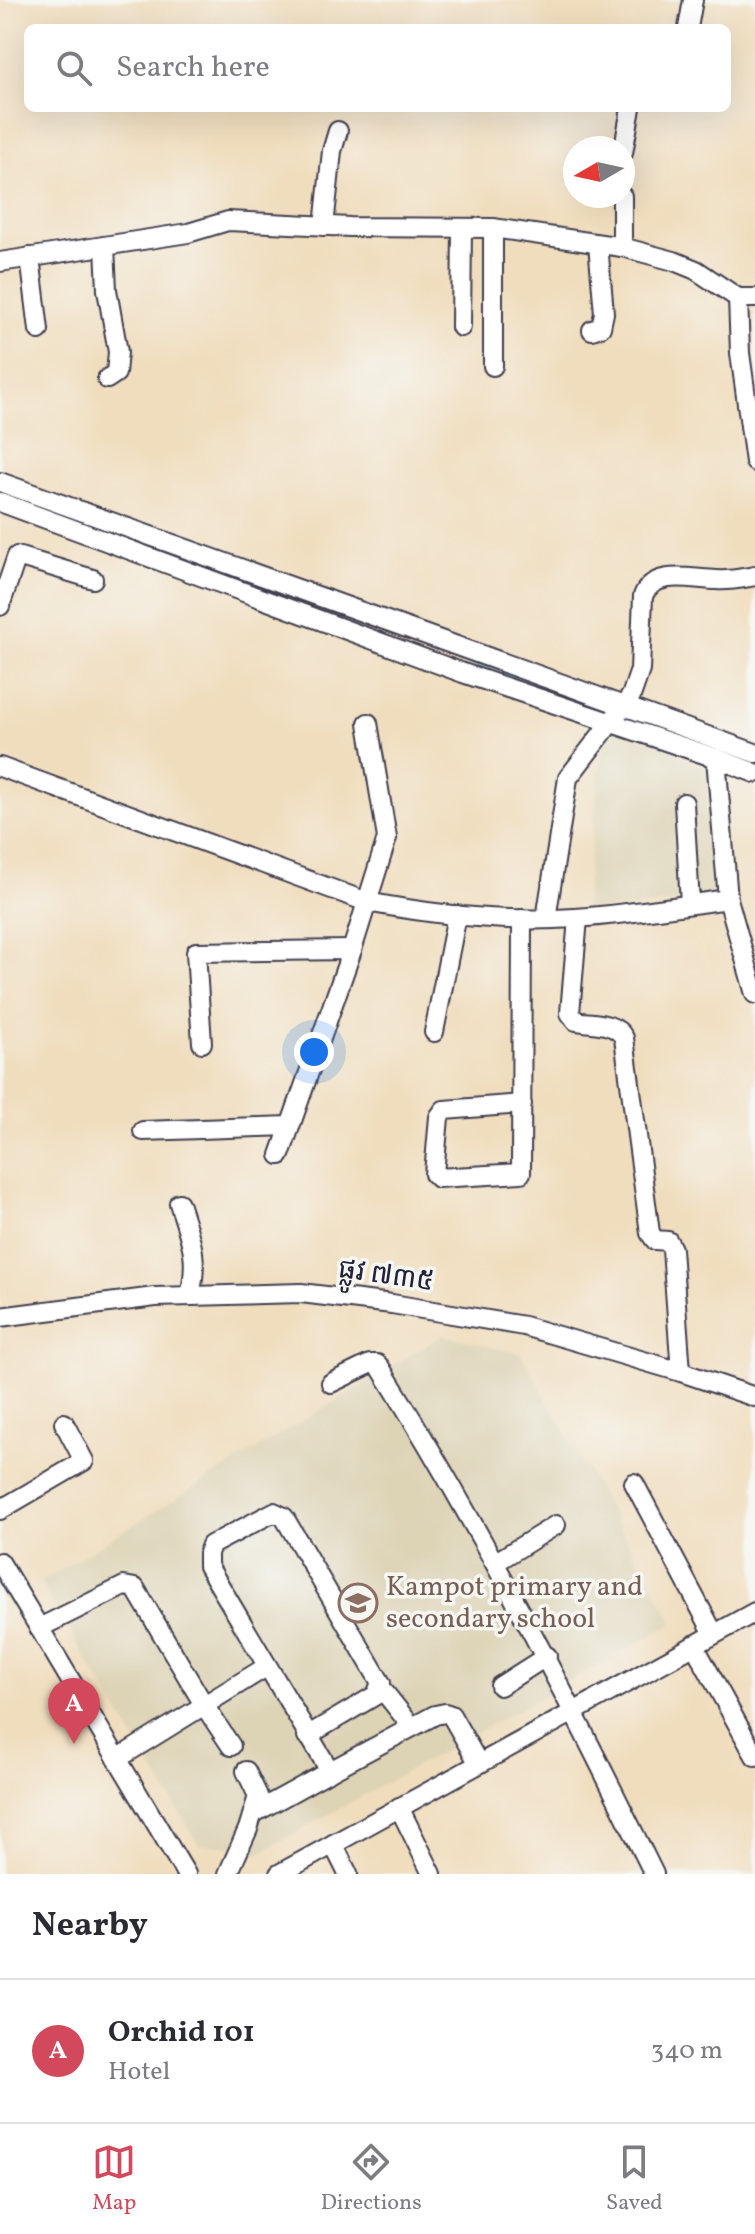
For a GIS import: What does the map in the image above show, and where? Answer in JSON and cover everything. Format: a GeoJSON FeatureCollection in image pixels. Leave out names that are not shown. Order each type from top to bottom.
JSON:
{"type":"FeatureCollection","features":[{"type":"Feature","properties":{"kind":"street"},"geometry":{"type":"LineString","coordinates":[[689,24],[693,0]]}},
{"type":"Feature","properties":{"kind":"street"},"geometry":{"type":"LineString","coordinates":[[626,136],[630,112]]}},
{"type":"Feature","properties":{"kind":"street"},"geometry":{"type":"LineString","coordinates":[[324,226],[332,151],[338,131]]}},
{"type":"Feature","properties":{"kind":"street"},"geometry":{"type":"LineString","coordinates":[[622,208],[622,247]]}},
{"type":"Feature","properties":{"kind":"street"},"geometry":{"type":"LineString","coordinates":[[0,262],[188,233],[228,221],[324,226],[493,228],[622,247],[685,265],[746,298],[740,353],[755,462]]}},
{"type":"Feature","properties":{"kind":"street"},"geometry":{"type":"LineString","coordinates":[[461,327],[462,228]]}},
{"type":"Feature","properties":{"kind":"street"},"geometry":{"type":"LineString","coordinates":[[493,228],[493,366]]}},
{"type":"Feature","properties":{"kind":"street"},"geometry":{"type":"LineString","coordinates":[[592,330],[601,327],[604,313],[598,244]]}},
{"type":"Feature","properties":{"kind":"street"},"geometry":{"type":"LineString","coordinates":[[105,246],[107,290],[118,352],[116,373],[107,379]]}},
{"type":"Feature","properties":{"kind":"street"},"geometry":{"type":"LineString","coordinates":[[30,257],[39,330]]}},
{"type":"Feature","properties":{"kind":"street"},"geometry":{"type":"LineString","coordinates":[[0,482],[755,753]]}},
{"type":"Feature","properties":{"kind":"street"},"geometry":{"type":"LineString","coordinates":[[0,502],[448,667],[755,773]]}},
{"type":"Feature","properties":{"kind":"street"},"geometry":{"type":"LineString","coordinates":[[0,606],[17,556],[93,579]]}},
{"type":"Feature","properties":{"kind":"street"},"geometry":{"type":"LineString","coordinates":[[546,919],[568,778],[625,706],[640,670],[643,596],[650,583],[684,577],[718,581],[755,576]]}},
{"type":"Feature","properties":{"kind":"street"},"geometry":{"type":"LineString","coordinates":[[280,1155],[352,950],[387,838],[368,723]]}},
{"type":"Feature","properties":{"kind":"street"},"geometry":{"type":"LineString","coordinates":[[716,758],[728,899],[749,943],[755,994]]}},
{"type":"Feature","properties":{"kind":"street"},"geometry":{"type":"LineString","coordinates":[[0,767],[367,902],[429,914],[522,919],[578,918],[728,899]]}},
{"type":"Feature","properties":{"kind":"street"},"geometry":{"type":"LineString","coordinates":[[684,803],[690,904]]}},
{"type":"Feature","properties":{"kind":"street"},"geometry":{"type":"LineString","coordinates":[[434,1032],[457,915]]}},
{"type":"Feature","properties":{"kind":"street"},"geometry":{"type":"LineString","coordinates":[[578,918],[570,1013],[576,1021],[614,1026],[624,1038],[650,1233],[655,1240],[668,1241],[672,1249],[681,1372]]}},
{"type":"Feature","properties":{"kind":"street"},"geometry":{"type":"LineString","coordinates":[[522,919],[522,1104],[521,1173],[438,1178],[434,1174],[439,1117],[444,1110],[522,1104]]}},
{"type":"Feature","properties":{"kind":"street"},"geometry":{"type":"LineString","coordinates":[[202,1043],[196,952],[352,950]]}},
{"type":"Feature","properties":{"kind":"street"},"geometry":{"type":"LineString","coordinates":[[143,1131],[290,1126]]}},
{"type":"Feature","properties":{"kind":"street"},"geometry":{"type":"LineString","coordinates":[[179,1203],[196,1268],[190,1296]]}},
{"type":"Feature","properties":{"kind":"street","name":"ផ្លូវ ៧៣៥"},"geometry":{"type":"LineString","coordinates":[[0,1317],[155,1297],[301,1293],[392,1304],[524,1326],[755,1397]]}},
{"type":"Feature","properties":{"kind":"street"},"geometry":{"type":"LineString","coordinates":[[331,1383],[370,1364],[379,1365],[496,1562],[547,1656],[654,1874]]}},
{"type":"Feature","properties":{"kind":"street"},"geometry":{"type":"LineString","coordinates":[[0,1510],[84,1461],[64,1423]]}},
{"type":"Feature","properties":{"kind":"street"},"geometry":{"type":"LineString","coordinates":[[634,1483],[714,1634]]}},
{"type":"Feature","properties":{"kind":"street"},"geometry":{"type":"LineString","coordinates":[[330,1771],[212,1575],[207,1560],[211,1545],[218,1540],[270,1513],[278,1512],[284,1517],[380,1679],[381,1688],[412,1727]]}},
{"type":"Feature","properties":{"kind":"street"},"geometry":{"type":"LineString","coordinates":[[496,1562],[556,1525]]}},
{"type":"Feature","properties":{"kind":"street"},"geometry":{"type":"LineString","coordinates":[[0,1562],[186,1874]]}},
{"type":"Feature","properties":{"kind":"street"},"geometry":{"type":"LineString","coordinates":[[39,1628],[130,1585],[135,1588],[231,1746]]}},
{"type":"Feature","properties":{"kind":"street"},"geometry":{"type":"LineString","coordinates":[[279,1874],[755,1612]]}},
{"type":"Feature","properties":{"kind":"street"},"geometry":{"type":"LineString","coordinates":[[694,1645],[755,1756]]}},
{"type":"Feature","properties":{"kind":"street"},"geometry":{"type":"LineString","coordinates":[[500,1686],[547,1656]]}},
{"type":"Feature","properties":{"kind":"street"},"geometry":{"type":"LineString","coordinates":[[117,1759],[266,1667]]}},
{"type":"Feature","properties":{"kind":"street"},"geometry":{"type":"LineString","coordinates":[[307,1736],[376,1695],[381,1688]]}},
{"type":"Feature","properties":{"kind":"street"},"geometry":{"type":"LineString","coordinates":[[254,1813],[435,1715],[451,1715],[479,1764]]}},
{"type":"Feature","properties":{"kind":"street"},"geometry":{"type":"LineString","coordinates":[[228,1874],[254,1813],[257,1790],[246,1771]]}},
{"type":"Feature","properties":{"kind":"street"},"geometry":{"type":"LineString","coordinates":[[399,1807],[432,1874]]}},
{"type":"Feature","properties":{"kind":"street"},"geometry":{"type":"LineString","coordinates":[[333,1844],[348,1874]]}},
{"type":"Feature","properties":{"kind":"shaded area"},"geometry":{"type":"Polygon","coordinates":[[[615,729],[706,758],[718,897],[584,913],[602,746],[615,729]]]}},
{"type":"Feature","properties":{"kind":"shaded area","name":"Kampot primary and secondary school"},"geometry":{"type":"Polygon","coordinates":[[[443,1335],[521,1354],[674,1623],[254,1856],[225,1845],[199,1845],[40,1582],[443,1335]]]}},
{"type":"Feature","properties":{"kind":"waterway"},"geometry":{"type":"LineString","coordinates":[[47,510],[611,713]]}},
{"type":"Feature","properties":{"kind":"place","name":"Kampot primary and secondary school"},"geometry":{"type":"Point","coordinates":[358,1603]}},
{"type":"Feature","properties":{"kind":"place","name":"Orchid 101"},"geometry":{"type":"Point","coordinates":[74,1744]}}]}
